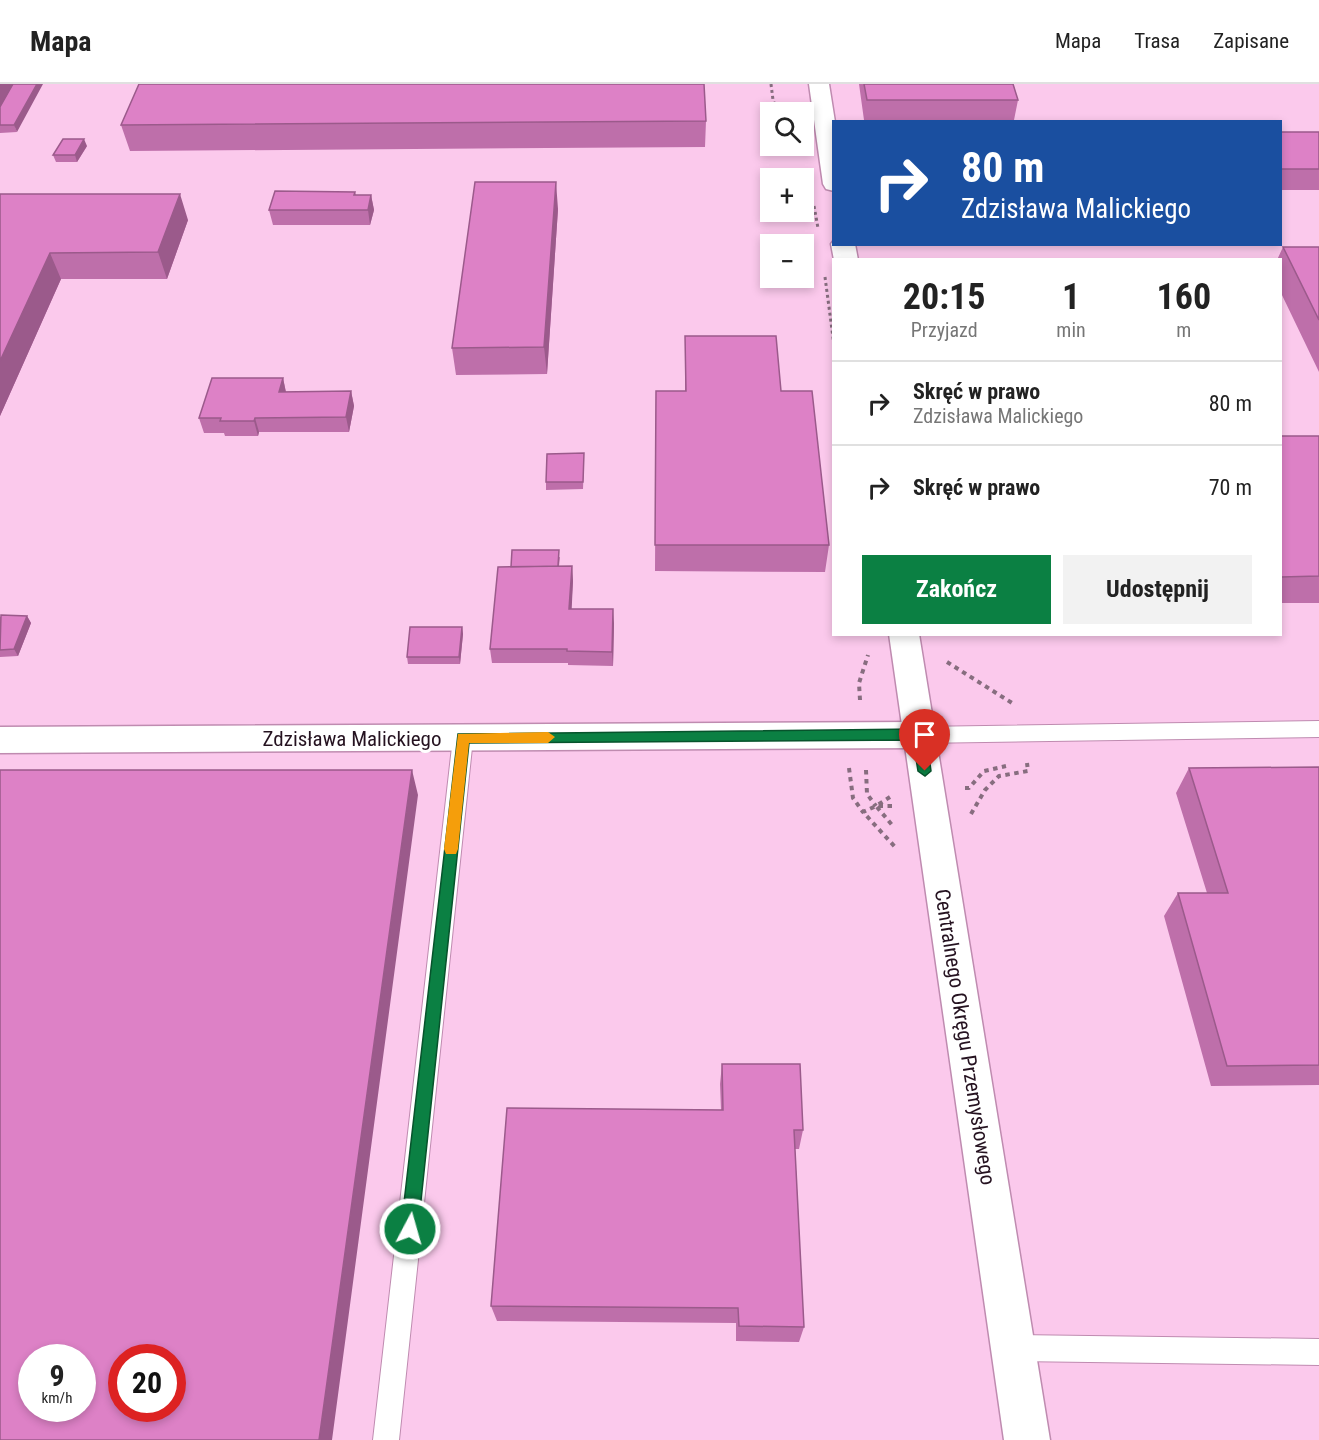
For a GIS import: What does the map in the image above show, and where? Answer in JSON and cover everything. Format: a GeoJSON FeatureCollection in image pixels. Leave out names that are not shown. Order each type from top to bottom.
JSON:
{"type":"FeatureCollection","features":[{"type":"Feature","properties":{"kind":"street"},"geometry":{"type":"LineString","coordinates":[[819,84],[832,171]]}},
{"type":"Feature","properties":{"kind":"street","name":"Centralnego Okręgu Przemysłowego"},"geometry":{"type":"LineString","coordinates":[[904,636],[1027,1440]]}},
{"type":"Feature","properties":{"kind":"street","name":"Zdzisława Malickiego"},"geometry":{"type":"LineString","coordinates":[[0,740],[919,735]]}},
{"type":"Feature","properties":{"kind":"lane"},"geometry":{"type":"LineString","coordinates":[[919,735],[1319,729]]}},
{"type":"Feature","properties":{"kind":"lane"},"geometry":{"type":"LineString","coordinates":[[386,1440],[463,738]]}},
{"type":"Feature","properties":{"kind":"lane"},"geometry":{"type":"LineString","coordinates":[[1012,1348],[1319,1352]]}},
{"type":"Feature","properties":{"kind":"path"},"geometry":{"type":"LineString","coordinates":[[771,84],[773,102]]}},
{"type":"Feature","properties":{"kind":"path"},"geometry":{"type":"LineString","coordinates":[[944,660],[1016,706],[1028,771],[999,776],[985,790],[974,807],[971,817]]}},
{"type":"Feature","properties":{"kind":"path"},"geometry":{"type":"LineString","coordinates":[[845,735],[853,798],[863,812]]}},
{"type":"Feature","properties":{"kind":"shaded area"},"geometry":{"type":"Polygon","coordinates":[[[0,84],[1319,84],[1319,1440],[0,1440],[0,84]]]}},
{"type":"Feature","properties":{"kind":"building"},"geometry":{"type":"Polygon","coordinates":[[[13,84],[37,84],[14,125],[0,125],[0,107],[13,84]]]}},
{"type":"Feature","properties":{"kind":"building"},"geometry":{"type":"Polygon","coordinates":[[[139,84],[704,84],[706,121],[121,125],[139,84]]]}},
{"type":"Feature","properties":{"kind":"building"},"geometry":{"type":"Polygon","coordinates":[[[864,84],[1013,84],[1018,100],[867,100],[864,84]]]}},
{"type":"Feature","properties":{"kind":"building"},"geometry":{"type":"Polygon","coordinates":[[[1282,132],[1319,132],[1319,169],[1282,169],[1282,132]]]}},
{"type":"Feature","properties":{"kind":"building"},"geometry":{"type":"Polygon","coordinates":[[[63,139],[84,139],[75,155],[53,155],[63,139]]]}},
{"type":"Feature","properties":{"kind":"building"},"geometry":{"type":"Polygon","coordinates":[[[475,182],[556,182],[544,347],[452,348],[475,182]]]}},
{"type":"Feature","properties":{"kind":"building"},"geometry":{"type":"Polygon","coordinates":[[[275,191],[355,192],[354,195],[371,195],[368,210],[269,210],[275,191]]]}},
{"type":"Feature","properties":{"kind":"building"},"geometry":{"type":"Polygon","coordinates":[[[0,194],[180,194],[158,252],[50,253],[0,361],[0,194]]]}},
{"type":"Feature","properties":{"kind":"building"},"geometry":{"type":"Polygon","coordinates":[[[1283,247],[1319,247],[1319,320],[1283,247]]]}},
{"type":"Feature","properties":{"kind":"building"},"geometry":{"type":"Polygon","coordinates":[[[685,336],[776,336],[781,391],[812,391],[829,545],[655,545],[656,391],[686,391],[685,336]]]}},
{"type":"Feature","properties":{"kind":"building"},"geometry":{"type":"Polygon","coordinates":[[[212,378],[283,378],[279,392],[351,391],[346,417],[255,418],[254,421],[220,421],[221,418],[199,418],[212,378]]]}},
{"type":"Feature","properties":{"kind":"building"},"geometry":{"type":"Polygon","coordinates":[[[1282,436],[1319,436],[1319,576],[1282,577],[1282,436]]]}},
{"type":"Feature","properties":{"kind":"building"},"geometry":{"type":"Polygon","coordinates":[[[584,453],[583,482],[546,482],[547,454],[584,453]]]}},
{"type":"Feature","properties":{"kind":"building"},"geometry":{"type":"Polygon","coordinates":[[[512,550],[559,550],[558,566],[511,567],[512,550]]]}},
{"type":"Feature","properties":{"kind":"building"},"geometry":{"type":"Polygon","coordinates":[[[572,566],[569,609],[613,609],[612,652],[567,651],[567,649],[490,649],[498,567],[572,566]]]}},
{"type":"Feature","properties":{"kind":"building"},"geometry":{"type":"Polygon","coordinates":[[[1,615],[27,616],[14,649],[0,650],[1,615]]]}},
{"type":"Feature","properties":{"kind":"building"},"geometry":{"type":"Polygon","coordinates":[[[410,627],[462,627],[459,657],[407,657],[410,627]]]}},
{"type":"Feature","properties":{"kind":"building"},"geometry":{"type":"Polygon","coordinates":[[[1319,767],[1319,1065],[1227,1066],[1178,893],[1228,893],[1189,768],[1319,767]]]}},
{"type":"Feature","properties":{"kind":"building"},"geometry":{"type":"Polygon","coordinates":[[[0,770],[412,770],[319,1440],[0,1440],[0,770]]]}},
{"type":"Feature","properties":{"kind":"building"},"geometry":{"type":"Polygon","coordinates":[[[722,1064],[800,1064],[803,1130],[794,1130],[804,1327],[739,1326],[738,1308],[491,1306],[507,1108],[723,1110],[722,1064]]]}},
{"type":"Feature","properties":{"kind":"slow traffic"},"geometry":{"type":"LineString","coordinates":[[451,849],[463,738],[548,737]]}},
{"type":"Feature","properties":{"kind":"route"},"geometry":{"type":"LineString","coordinates":[[410,1229],[463,738],[919,735],[925,771]]}}]}
